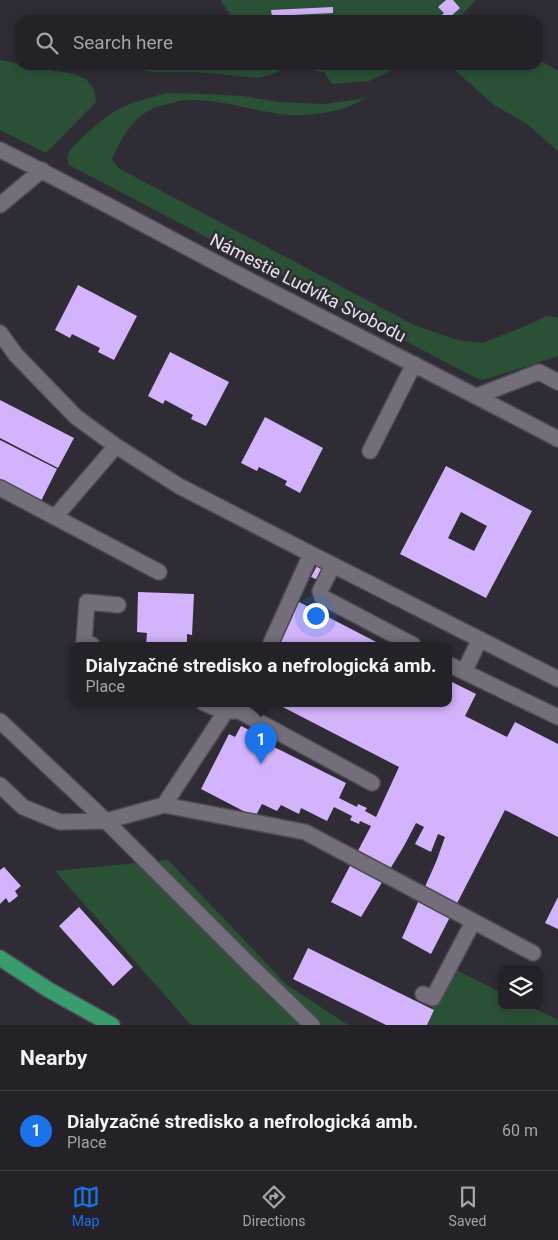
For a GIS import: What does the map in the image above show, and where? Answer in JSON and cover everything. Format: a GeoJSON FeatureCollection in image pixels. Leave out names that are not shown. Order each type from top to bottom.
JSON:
{"type":"FeatureCollection","features":[{"type":"Feature","properties":{"kind":"main road"},"geometry":{"type":"LineString","coordinates":[[6,962],[49,990],[112,1025]]}},
{"type":"Feature","properties":{"kind":"street","name":"Námestie Ludvíka Svobodu"},"geometry":{"type":"LineString","coordinates":[[0,150],[42,170],[558,439]]}},
{"type":"Feature","properties":{"kind":"street"},"geometry":{"type":"LineString","coordinates":[[0,205],[42,170]]}},
{"type":"Feature","properties":{"kind":"street"},"geometry":{"type":"LineString","coordinates":[[0,333],[16,355],[76,417],[116,446],[178,486],[558,679]]}},
{"type":"Feature","properties":{"kind":"street"},"geometry":{"type":"LineString","coordinates":[[370,451],[414,364]]}},
{"type":"Feature","properties":{"kind":"street"},"geometry":{"type":"LineString","coordinates":[[478,396],[539,372],[558,382]]}},
{"type":"Feature","properties":{"kind":"street"},"geometry":{"type":"LineString","coordinates":[[55,517],[116,446]]}},
{"type":"Feature","properties":{"kind":"street"},"geometry":{"type":"LineString","coordinates":[[0,488],[159,572]]}},
{"type":"Feature","properties":{"kind":"street"},"geometry":{"type":"LineString","coordinates":[[271,642],[311,554]]}},
{"type":"Feature","properties":{"kind":"street"},"geometry":{"type":"LineString","coordinates":[[333,565],[320,591],[322,597],[407,642]]}},
{"type":"Feature","properties":{"kind":"street"},"geometry":{"type":"LineString","coordinates":[[86,642],[84,641],[87,602],[118,605]]}},
{"type":"Feature","properties":{"kind":"street"},"geometry":{"type":"LineString","coordinates":[[464,672],[480,640]]}},
{"type":"Feature","properties":{"kind":"street"},"geometry":{"type":"LineString","coordinates":[[452,666],[558,717]]}},
{"type":"Feature","properties":{"kind":"street"},"geometry":{"type":"LineString","coordinates":[[212,707],[236,708],[372,782]]}},
{"type":"Feature","properties":{"kind":"street"},"geometry":{"type":"LineString","coordinates":[[164,805],[236,708]]}},
{"type":"Feature","properties":{"kind":"street"},"geometry":{"type":"LineString","coordinates":[[0,722],[106,821],[312,1025]]}},
{"type":"Feature","properties":{"kind":"street"},"geometry":{"type":"LineString","coordinates":[[0,785],[23,807],[60,822],[106,821],[164,805],[305,832],[533,953]]}},
{"type":"Feature","properties":{"kind":"street"},"geometry":{"type":"LineString","coordinates":[[423,994],[433,998],[474,922]]}},
{"type":"Feature","properties":{"kind":"green space"},"geometry":{"type":"Polygon","coordinates":[[[220,0],[476,0],[462,15],[230,15],[220,0]]]}},
{"type":"Feature","properties":{"kind":"green space"},"geometry":{"type":"Polygon","coordinates":[[[0,60],[15,63],[15,70],[50,70],[74,74],[86,79],[94,89],[96,102],[46,153],[0,130],[0,60]]]}},
{"type":"Feature","properties":{"kind":"green space"},"geometry":{"type":"Polygon","coordinates":[[[543,62],[558,71],[558,151],[527,124],[494,105],[455,70],[543,70],[543,62]]]}},
{"type":"Feature","properties":{"kind":"green space"},"geometry":{"type":"Polygon","coordinates":[[[140,70],[282,70],[259,78],[198,72],[154,72],[140,70]]]}},
{"type":"Feature","properties":{"kind":"green space"},"geometry":{"type":"Polygon","coordinates":[[[310,70],[392,70],[369,81],[332,84],[324,72],[310,70]]]}},
{"type":"Feature","properties":{"kind":"green space"},"geometry":{"type":"Polygon","coordinates":[[[168,93],[243,96],[278,102],[324,104],[366,98],[338,110],[319,114],[299,115],[276,113],[210,101],[181,100],[156,107],[140,117],[123,137],[112,160],[120,169],[414,325],[457,340],[483,343],[546,316],[556,317],[558,318],[558,356],[481,380],[69,165],[68,154],[70,150],[109,115],[133,103],[168,93]]]}},
{"type":"Feature","properties":{"kind":"green space"},"geometry":{"type":"Polygon","coordinates":[[[168,860],[287,985],[348,1025],[191,1025],[55,871],[168,860]]]}},
{"type":"Feature","properties":{"kind":"green space"},"geometry":{"type":"Polygon","coordinates":[[[456,970],[498,991],[498,1010],[537,1010],[558,1020],[558,1025],[421,1025],[456,970]]]}},
{"type":"Feature","properties":{"kind":"building"},"geometry":{"type":"Polygon","coordinates":[[[446,0],[453,0],[460,8],[452,15],[442,15],[444,13],[438,7],[446,0]]]}},
{"type":"Feature","properties":{"kind":"building"},"geometry":{"type":"Polygon","coordinates":[[[333,7],[333,13],[272,15],[271,10],[333,7]]]}},
{"type":"Feature","properties":{"kind":"building"},"geometry":{"type":"Polygon","coordinates":[[[78,285],[137,316],[114,360],[98,352],[100,348],[72,334],[70,338],[55,330],[78,285]]]}},
{"type":"Feature","properties":{"kind":"building"},"geometry":{"type":"Polygon","coordinates":[[[170,352],[229,382],[206,426],[191,419],[193,415],[165,400],[163,404],[148,396],[170,352]]]}},
{"type":"Feature","properties":{"kind":"building"},"geometry":{"type":"Polygon","coordinates":[[[0,400],[74,438],[58,468],[0,438],[0,400]]]}},
{"type":"Feature","properties":{"kind":"building"},"geometry":{"type":"Polygon","coordinates":[[[265,417],[323,448],[300,493],[285,485],[287,481],[259,467],[257,471],[241,463],[265,417]]]}},
{"type":"Feature","properties":{"kind":"building"},"geometry":{"type":"Polygon","coordinates":[[[0,440],[57,469],[41,501],[0,479],[0,440]]]}},
{"type":"Feature","properties":{"kind":"building"},"geometry":{"type":"Polygon","coordinates":[[[446,466],[532,511],[486,598],[400,554],[446,466]],[[461,512],[448,538],[474,551],[487,526],[461,512]]]}},
{"type":"Feature","properties":{"kind":"building"},"geometry":{"type":"Polygon","coordinates":[[[318,564],[324,567],[318,580],[311,577],[318,564]]]}},
{"type":"Feature","properties":{"kind":"building"},"geometry":{"type":"Polygon","coordinates":[[[138,592],[194,594],[192,635],[187,634],[187,642],[146,642],[147,633],[137,632],[138,592]]]}},
{"type":"Feature","properties":{"kind":"building"},"geometry":{"type":"Polygon","coordinates":[[[299,602],[376,642],[279,642],[299,602]]]}},
{"type":"Feature","properties":{"kind":"building"},"geometry":{"type":"Polygon","coordinates":[[[452,682],[476,694],[465,716],[507,737],[515,722],[558,744],[558,837],[505,810],[431,954],[402,938],[436,862],[445,837],[438,834],[431,852],[415,844],[424,827],[416,823],[361,917],[331,902],[371,826],[360,821],[359,824],[350,820],[352,816],[334,807],[327,821],[301,808],[299,814],[281,805],[277,811],[262,804],[255,817],[201,789],[229,734],[235,737],[241,726],[272,741],[270,745],[346,783],[339,798],[357,807],[358,804],[367,808],[365,811],[376,817],[399,767],[283,707],[452,707],[452,682]]]}},
{"type":"Feature","properties":{"kind":"building"},"geometry":{"type":"Polygon","coordinates":[[[4,867],[21,886],[15,891],[18,896],[9,903],[6,898],[0,904],[0,870],[4,867]]]}},
{"type":"Feature","properties":{"kind":"building"},"geometry":{"type":"Polygon","coordinates":[[[558,897],[558,929],[545,923],[558,897]]]}},
{"type":"Feature","properties":{"kind":"building"},"geometry":{"type":"Polygon","coordinates":[[[79,907],[133,967],[113,986],[59,926],[79,907]]]}},
{"type":"Feature","properties":{"kind":"building"},"geometry":{"type":"Polygon","coordinates":[[[308,948],[434,1010],[427,1025],[386,1025],[293,979],[308,948]]]}},
{"type":"Feature","properties":{"kind":"place","name":"Dialyzačné stredisko a nefrologická amb."},"geometry":{"type":"Point","coordinates":[261,764]}}]}
